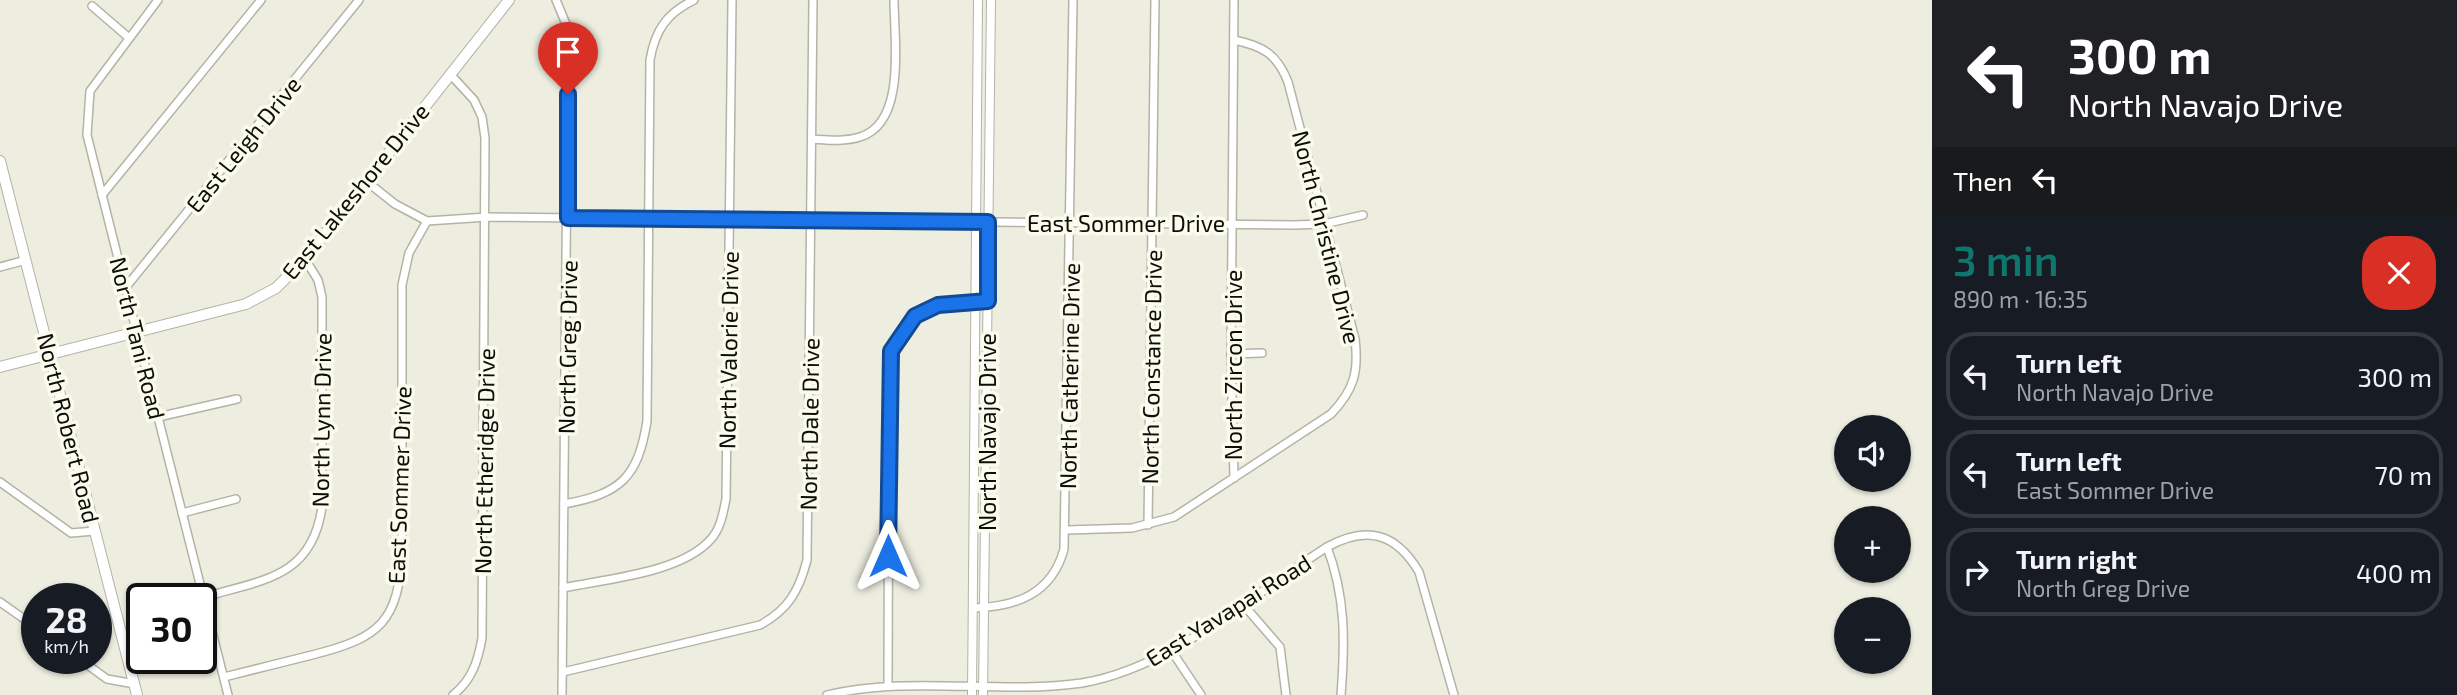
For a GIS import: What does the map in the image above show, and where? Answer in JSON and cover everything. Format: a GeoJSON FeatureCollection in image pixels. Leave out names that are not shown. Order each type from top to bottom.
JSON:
{"type":"FeatureCollection","features":[{"type":"Feature","properties":{"kind":"main road","name":"East Lakeshore Drive"},"geometry":{"type":"LineString","coordinates":[[0,366],[136,333],[262,297],[293,273],[305,259],[509,0]]}},
{"type":"Feature","properties":{"kind":"main road","name":"North Robert Road"},"geometry":{"type":"LineString","coordinates":[[0,161],[136,690]]}},
{"type":"Feature","properties":{"kind":"street","name":"North Tani Road"},"geometry":{"type":"LineString","coordinates":[[158,0],[90,91],[87,135],[200,583]]}},
{"type":"Feature","properties":{"kind":"street"},"geometry":{"type":"LineString","coordinates":[[102,195],[261,0]]}},
{"type":"Feature","properties":{"kind":"street","name":"East Leigh Drive"},"geometry":{"type":"LineString","coordinates":[[126,287],[359,0]]}},
{"type":"Feature","properties":{"kind":"street","name":"North Greg Drive"},"geometry":{"type":"LineString","coordinates":[[556,0],[566,24],[568,44],[562,695]]}},
{"type":"Feature","properties":{"kind":"street"},"geometry":{"type":"LineString","coordinates":[[564,505],[611,492],[627,480],[644,441],[647,421],[653,43],[660,26],[674,11],[694,0]]}},
{"type":"Feature","properties":{"kind":"street","name":"North Valorie Drive"},"geometry":{"type":"LineString","coordinates":[[563,588],[679,560],[699,550],[713,537],[721,522],[726,499],[732,0]]}},
{"type":"Feature","properties":{"kind":"street","name":"North Dale Drive"},"geometry":{"type":"LineString","coordinates":[[563,672],[760,625],[776,617],[793,600],[807,560],[813,0]]}},
{"type":"Feature","properties":{"kind":"street"},"geometry":{"type":"LineString","coordinates":[[812,139],[846,141],[864,136],[879,127],[891,110],[894,0]]}},
{"type":"Feature","properties":{"kind":"street","name":"North Navajo Drive"},"geometry":{"type":"LineString","coordinates":[[972,690],[978,0]]}},
{"type":"Feature","properties":{"kind":"street","name":"North Navajo Drive"},"geometry":{"type":"LineString","coordinates":[[984,691],[991,0]]}},
{"type":"Feature","properties":{"kind":"street","name":"North Catherine Drive"},"geometry":{"type":"LineString","coordinates":[[973,608],[1021,602],[1037,592],[1061,563],[1066,530],[1073,0]]}},
{"type":"Feature","properties":{"kind":"street","name":"North Constance Drive"},"geometry":{"type":"LineString","coordinates":[[1148,525],[1155,0]]}},
{"type":"Feature","properties":{"kind":"street","name":"North Zircon Drive"},"geometry":{"type":"LineString","coordinates":[[1234,0],[1231,354],[1234,478]]}},
{"type":"Feature","properties":{"kind":"street"},"geometry":{"type":"LineString","coordinates":[[92,6],[128,37]]}},
{"type":"Feature","properties":{"kind":"street","name":"North Christine Drive"},"geometry":{"type":"LineString","coordinates":[[1066,530],[1148,525],[1174,517],[1331,414],[1347,397],[1356,377],[1355,339],[1282,66],[1272,54],[1258,45],[1234,40]]}},
{"type":"Feature","properties":{"kind":"street","name":"North Etheridge Drive"},"geometry":{"type":"LineString","coordinates":[[450,74],[465,86],[482,117],[487,217],[482,638],[472,674],[453,695]]}},
{"type":"Feature","properties":{"kind":"street"},"geometry":{"type":"LineString","coordinates":[[366,181],[395,204],[427,221]]}},
{"type":"Feature","properties":{"kind":"street","name":"East Sommer Drive"},"geometry":{"type":"LineString","coordinates":[[224,677],[353,645],[369,636],[391,608],[399,589],[402,550],[402,285],[409,253],[427,221],[487,217],[1324,224],[1363,215]]}},
{"type":"Feature","properties":{"kind":"street","name":"North Lynn Drive"},"geometry":{"type":"LineString","coordinates":[[217,593],[283,574],[311,544],[319,527],[322,507],[322,297],[318,280],[305,259]]}},
{"type":"Feature","properties":{"kind":"street"},"geometry":{"type":"LineString","coordinates":[[0,267],[26,260]]}},
{"type":"Feature","properties":{"kind":"street"},"geometry":{"type":"LineString","coordinates":[[888,684],[891,351],[915,316],[938,305],[988,301]]}},
{"type":"Feature","properties":{"kind":"street"},"geometry":{"type":"LineString","coordinates":[[1231,354],[1262,353]]}},
{"type":"Feature","properties":{"kind":"street"},"geometry":{"type":"LineString","coordinates":[[158,417],[237,399]]}},
{"type":"Feature","properties":{"kind":"street"},"geometry":{"type":"LineString","coordinates":[[0,482],[71,533],[95,531]]}},
{"type":"Feature","properties":{"kind":"street"},"geometry":{"type":"LineString","coordinates":[[182,513],[236,499]]}},
{"type":"Feature","properties":{"kind":"street","name":"East Yavapai Road"},"geometry":{"type":"LineString","coordinates":[[827,695],[888,684],[984,691],[1052,686],[1107,677],[1136,668],[1171,650],[1327,547],[1345,537],[1360,534],[1376,536],[1402,549],[1419,572],[1454,695]]}},
{"type":"Feature","properties":{"kind":"street"},"geometry":{"type":"LineString","coordinates":[[1327,547],[1342,597],[1345,622],[1341,695]]}},
{"type":"Feature","properties":{"kind":"street"},"geometry":{"type":"LineString","coordinates":[[0,602],[21,617]]}},
{"type":"Feature","properties":{"kind":"street"},"geometry":{"type":"LineString","coordinates":[[1242,603],[1272,635],[1284,656],[1286,695]]}},
{"type":"Feature","properties":{"kind":"street","name":"North Tani Road"},"geometry":{"type":"LineString","coordinates":[[217,649],[228,695]]}},
{"type":"Feature","properties":{"kind":"street"},"geometry":{"type":"LineString","coordinates":[[1171,650],[1200,695]]}},
{"type":"Feature","properties":{"kind":"street"},"geometry":{"type":"LineString","coordinates":[[100,674],[136,690]]}},
{"type":"Feature","properties":{"kind":"street"},"geometry":{"type":"LineString","coordinates":[[1052,686],[1052,695]]}},
{"type":"Feature","properties":{"kind":"street"},"geometry":{"type":"LineString","coordinates":[[1448,695],[1454,695]]}},
{"type":"Feature","properties":{"kind":"route"},"geometry":{"type":"LineString","coordinates":[[568,94],[568,218],[988,222],[988,301],[938,305],[915,316],[891,351],[888,556]]}}]}
